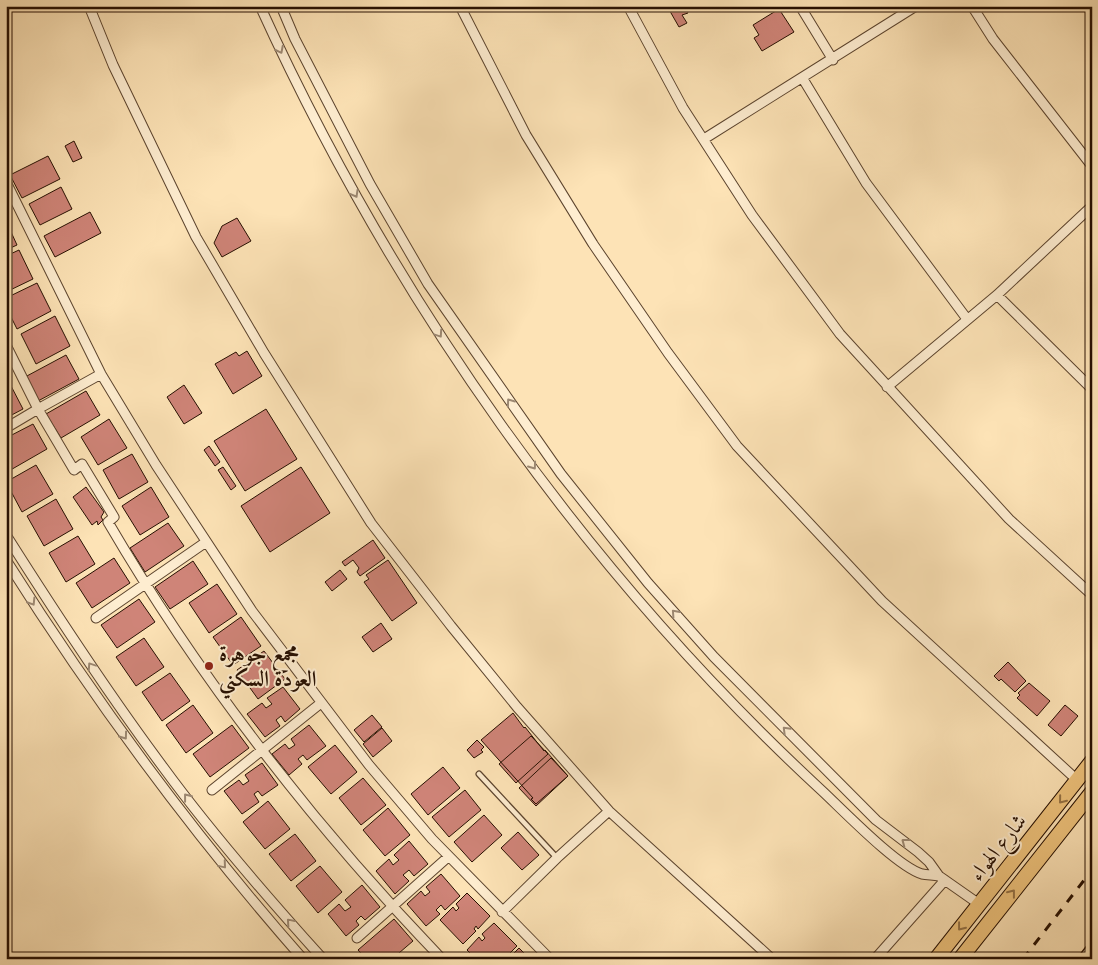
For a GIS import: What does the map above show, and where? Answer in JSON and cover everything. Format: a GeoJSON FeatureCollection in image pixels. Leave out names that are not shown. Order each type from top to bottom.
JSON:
{"type":"FeatureCollection","features":[{"type":"Feature","properties":{"kind":"main road","name":"شارع الهواء"},"geometry":{"type":"LineString","coordinates":[[936,959],[1092,761]]}},
{"type":"Feature","properties":{"kind":"main road","name":"شارع الهواء"},"geometry":{"type":"LineString","coordinates":[[960,959],[1092,792]]}},
{"type":"Feature","properties":{"kind":"street"},"geometry":{"type":"LineString","coordinates":[[89,6],[112,65],[196,237],[264,353],[372,523],[457,634],[517,707],[610,811],[772,959]]}},
{"type":"Feature","properties":{"kind":"street"},"geometry":{"type":"LineString","coordinates":[[260,6],[278,47],[354,192],[412,293],[546,485],[640,602],[701,670],[794,765],[878,842],[910,868],[922,874],[942,878]]}},
{"type":"Feature","properties":{"kind":"street"},"geometry":{"type":"LineString","coordinates":[[282,6],[295,39],[370,184],[428,284],[561,474],[648,583],[714,657],[876,820],[918,852],[942,878],[979,904]]}},
{"type":"Feature","properties":{"kind":"street"},"geometry":{"type":"LineString","coordinates":[[460,6],[526,135],[593,244],[668,353],[737,446],[882,601],[1077,780]]}},
{"type":"Feature","properties":{"kind":"street"},"geometry":{"type":"LineString","coordinates":[[628,6],[684,108],[752,215],[840,334],[1010,519],[1092,595]]}},
{"type":"Feature","properties":{"kind":"street"},"geometry":{"type":"LineString","coordinates":[[800,6],[833,60]]}},
{"type":"Feature","properties":{"kind":"street"},"geometry":{"type":"LineString","coordinates":[[704,139],[833,60],[916,6]]}},
{"type":"Feature","properties":{"kind":"street"},"geometry":{"type":"LineString","coordinates":[[972,6],[999,47],[1092,166]]}},
{"type":"Feature","properties":{"kind":"street"},"geometry":{"type":"LineString","coordinates":[[802,78],[866,183],[967,319]]}},
{"type":"Feature","properties":{"kind":"street"},"geometry":{"type":"LineString","coordinates":[[6,182],[101,374],[156,465],[252,612],[320,704],[369,765],[448,857],[550,959]]}},
{"type":"Feature","properties":{"kind":"street"},"geometry":{"type":"LineString","coordinates":[[887,387],[997,295],[1092,206]]}},
{"type":"Feature","properties":{"kind":"street"},"geometry":{"type":"LineString","coordinates":[[997,295],[1092,389]]}},
{"type":"Feature","properties":{"kind":"street"},"geometry":{"type":"LineString","coordinates":[[6,345],[38,410],[74,470],[82,464],[114,518],[108,522],[144,584],[262,750],[392,906],[442,959]]}},
{"type":"Feature","properties":{"kind":"street"},"geometry":{"type":"LineString","coordinates":[[6,428],[101,374]]}},
{"type":"Feature","properties":{"kind":"street"},"geometry":{"type":"LineString","coordinates":[[6,535],[102,682],[164,768],[218,838],[323,959]]}},
{"type":"Feature","properties":{"kind":"street"},"geometry":{"type":"LineString","coordinates":[[96,618],[206,542]]}},
{"type":"Feature","properties":{"kind":"street"},"geometry":{"type":"LineString","coordinates":[[6,560],[93,694],[155,779],[207,846],[303,959]]}},
{"type":"Feature","properties":{"kind":"street"},"geometry":{"type":"LineString","coordinates":[[212,790],[320,704]]}},
{"type":"Feature","properties":{"kind":"street"},"geometry":{"type":"LineString","coordinates":[[502,912],[556,858],[610,811]]}},
{"type":"Feature","properties":{"kind":"street"},"geometry":{"type":"LineString","coordinates":[[357,938],[448,857]]}},
{"type":"Feature","properties":{"kind":"street"},"geometry":{"type":"LineString","coordinates":[[875,959],[942,878]]}},
{"type":"Feature","properties":{"kind":"street"},"geometry":{"type":"LineString","coordinates":[[1085,959],[1092,950]]}},
{"type":"Feature","properties":{"kind":"lane"},"geometry":{"type":"LineString","coordinates":[[479,774],[556,858]]}},
{"type":"Feature","properties":{"kind":"building"},"geometry":{"type":"Polygon","coordinates":[[[667,6],[684,6],[688,13],[682,15],[687,23],[679,27],[667,6]]]}},
{"type":"Feature","properties":{"kind":"building"},"geometry":{"type":"Polygon","coordinates":[[[779,9],[794,32],[762,51],[754,38],[759,35],[753,25],[779,9]]]}},
{"type":"Feature","properties":{"kind":"building"},"geometry":{"type":"Polygon","coordinates":[[[74,141],[82,158],[73,162],[65,146],[74,141]]]}},
{"type":"Feature","properties":{"kind":"building"},"geometry":{"type":"Polygon","coordinates":[[[48,156],[60,179],[22,198],[10,175],[48,156]]]}},
{"type":"Feature","properties":{"kind":"building"},"geometry":{"type":"Polygon","coordinates":[[[61,187],[72,209],[40,225],[29,204],[61,187]]]}},
{"type":"Feature","properties":{"kind":"building"},"geometry":{"type":"Polygon","coordinates":[[[90,212],[101,233],[55,257],[44,236],[90,212]]]}},
{"type":"Feature","properties":{"kind":"building"},"geometry":{"type":"Polygon","coordinates":[[[237,218],[251,241],[222,257],[214,243],[222,226],[237,218]]]}},
{"type":"Feature","properties":{"kind":"building"},"geometry":{"type":"Polygon","coordinates":[[[6,221],[17,245],[6,250],[6,221]]]}},
{"type":"Feature","properties":{"kind":"building"},"geometry":{"type":"Polygon","coordinates":[[[19,250],[33,279],[6,292],[6,256],[19,250]]]}},
{"type":"Feature","properties":{"kind":"building"},"geometry":{"type":"Polygon","coordinates":[[[37,283],[51,311],[17,329],[6,307],[6,298],[37,283]]]}},
{"type":"Feature","properties":{"kind":"building"},"geometry":{"type":"Polygon","coordinates":[[[55,316],[70,346],[36,364],[21,334],[55,316]]]}},
{"type":"Feature","properties":{"kind":"building"},"geometry":{"type":"Polygon","coordinates":[[[247,351],[262,376],[233,394],[215,364],[236,352],[239,356],[247,351]]]}},
{"type":"Feature","properties":{"kind":"building"},"geometry":{"type":"Polygon","coordinates":[[[66,355],[79,379],[38,401],[25,377],[66,355]]]}},
{"type":"Feature","properties":{"kind":"building"},"geometry":{"type":"Polygon","coordinates":[[[10,384],[23,409],[6,418],[6,386],[10,384]]]}},
{"type":"Feature","properties":{"kind":"building"},"geometry":{"type":"Polygon","coordinates":[[[184,385],[202,413],[184,424],[167,397],[184,385]]]}},
{"type":"Feature","properties":{"kind":"building"},"geometry":{"type":"Polygon","coordinates":[[[86,391],[100,415],[61,438],[46,414],[86,391]]]}},
{"type":"Feature","properties":{"kind":"building"},"geometry":{"type":"Polygon","coordinates":[[[266,409],[297,459],[245,491],[214,441],[266,409]]]}},
{"type":"Feature","properties":{"kind":"building"},"geometry":{"type":"Polygon","coordinates":[[[109,419],[127,448],[98,465],[81,437],[109,419]]]}},
{"type":"Feature","properties":{"kind":"building"},"geometry":{"type":"Polygon","coordinates":[[[33,424],[47,449],[7,472],[6,438],[33,424]]]}},
{"type":"Feature","properties":{"kind":"building"},"geometry":{"type":"Polygon","coordinates":[[[209,446],[220,462],[215,466],[204,450],[209,446]]]}},
{"type":"Feature","properties":{"kind":"building"},"geometry":{"type":"Polygon","coordinates":[[[132,454],[148,482],[119,499],[103,470],[132,454]]]}},
{"type":"Feature","properties":{"kind":"building"},"geometry":{"type":"Polygon","coordinates":[[[36,465],[53,494],[22,512],[6,482],[36,465]]]}},
{"type":"Feature","properties":{"kind":"building"},"geometry":{"type":"Polygon","coordinates":[[[223,467],[236,486],[231,490],[218,470],[223,467]]]}},
{"type":"Feature","properties":{"kind":"building"},"geometry":{"type":"Polygon","coordinates":[[[301,467],[330,513],[270,552],[241,506],[301,467]]]}},
{"type":"Feature","properties":{"kind":"building"},"geometry":{"type":"Polygon","coordinates":[[[86,487],[104,512],[101,517],[103,520],[98,525],[97,521],[92,525],[73,497],[86,487]]]}},
{"type":"Feature","properties":{"kind":"building"},"geometry":{"type":"Polygon","coordinates":[[[151,487],[169,517],[140,535],[122,506],[151,487]]]}},
{"type":"Feature","properties":{"kind":"building"},"geometry":{"type":"Polygon","coordinates":[[[56,499],[73,529],[44,546],[27,516],[56,499]]]}},
{"type":"Feature","properties":{"kind":"building"},"geometry":{"type":"Polygon","coordinates":[[[168,523],[184,546],[145,572],[130,548],[168,523]]]}},
{"type":"Feature","properties":{"kind":"building"},"geometry":{"type":"Polygon","coordinates":[[[78,536],[95,564],[66,582],[49,553],[78,536]]]}},
{"type":"Feature","properties":{"kind":"building"},"geometry":{"type":"Polygon","coordinates":[[[373,540],[385,558],[360,576],[357,572],[359,568],[353,560],[345,566],[342,562],[373,540]]]}},
{"type":"Feature","properties":{"kind":"building"},"geometry":{"type":"Polygon","coordinates":[[[114,558],[130,583],[92,608],[76,583],[114,558]]]}},
{"type":"Feature","properties":{"kind":"building"},"geometry":{"type":"Polygon","coordinates":[[[388,560],[417,603],[392,621],[364,582],[369,579],[366,575],[388,560]]]}},
{"type":"Feature","properties":{"kind":"building"},"geometry":{"type":"Polygon","coordinates":[[[193,561],[208,584],[170,609],[155,587],[193,561]]]}},
{"type":"Feature","properties":{"kind":"building"},"geometry":{"type":"Polygon","coordinates":[[[340,570],[347,579],[332,591],[325,582],[340,570]]]}},
{"type":"Feature","properties":{"kind":"building"},"geometry":{"type":"Polygon","coordinates":[[[217,584],[237,614],[209,633],[189,603],[217,584]]]}},
{"type":"Feature","properties":{"kind":"building"},"geometry":{"type":"Polygon","coordinates":[[[139,599],[155,622],[117,648],[101,625],[139,599]]]}},
{"type":"Feature","properties":{"kind":"building"},"geometry":{"type":"Polygon","coordinates":[[[241,617],[261,646],[233,665],[213,637],[241,617]]]}},
{"type":"Feature","properties":{"kind":"building"},"geometry":{"type":"Polygon","coordinates":[[[381,623],[392,639],[373,652],[362,637],[381,623]]]}},
{"type":"Feature","properties":{"kind":"building"},"geometry":{"type":"Polygon","coordinates":[[[144,638],[164,667],[136,686],[116,657],[144,638]]]}},
{"type":"Feature","properties":{"kind":"building"},"geometry":{"type":"Polygon","coordinates":[[[264,651],[285,679],[258,699],[237,670],[264,651]]]}},
{"type":"Feature","properties":{"kind":"building"},"geometry":{"type":"Polygon","coordinates":[[[1008,662],[1026,681],[1015,692],[1001,679],[999,681],[994,676],[1008,662]]]}},
{"type":"Feature","properties":{"kind":"building"},"geometry":{"type":"Polygon","coordinates":[[[170,673],[190,701],[162,721],[142,692],[170,673]]]}},
{"type":"Feature","properties":{"kind":"building"},"geometry":{"type":"Polygon","coordinates":[[[1029,683],[1050,701],[1037,716],[1017,698],[1020,695],[1018,693],[1029,683]]]}},
{"type":"Feature","properties":{"kind":"building"},"geometry":{"type":"Polygon","coordinates":[[[283,687],[300,709],[285,722],[281,716],[276,720],[280,726],[265,737],[247,714],[262,703],[266,708],[272,704],[267,698],[283,687]]]}},
{"type":"Feature","properties":{"kind":"building"},"geometry":{"type":"Polygon","coordinates":[[[193,705],[213,733],[186,753],[166,725],[193,705]]]}},
{"type":"Feature","properties":{"kind":"building"},"geometry":{"type":"Polygon","coordinates":[[[1065,705],[1078,716],[1061,736],[1048,725],[1065,705]]]}},
{"type":"Feature","properties":{"kind":"building"},"geometry":{"type":"Polygon","coordinates":[[[513,713],[544,751],[568,776],[536,804],[531,799],[533,798],[481,740],[513,713]]]}},
{"type":"Feature","properties":{"kind":"building"},"geometry":{"type":"Polygon","coordinates":[[[372,715],[382,727],[364,742],[354,730],[372,715]]]}},
{"type":"Feature","properties":{"kind":"building"},"geometry":{"type":"Polygon","coordinates":[[[232,725],[249,748],[210,777],[193,754],[232,725]]]}},
{"type":"Feature","properties":{"kind":"building"},"geometry":{"type":"Polygon","coordinates":[[[309,725],[326,746],[307,760],[303,755],[298,759],[302,764],[289,775],[272,754],[285,744],[289,749],[295,745],[291,739],[309,725]]]}},
{"type":"Feature","properties":{"kind":"building"},"geometry":{"type":"Polygon","coordinates":[[[382,728],[392,741],[373,757],[363,744],[382,728]]]}},
{"type":"Feature","properties":{"kind":"building"},"geometry":{"type":"Polygon","coordinates":[[[531,736],[548,754],[516,783],[499,764],[531,736]]]}},
{"type":"Feature","properties":{"kind":"building"},"geometry":{"type":"Polygon","coordinates":[[[477,740],[484,747],[481,750],[483,752],[474,758],[467,750],[477,740]]]}},
{"type":"Feature","properties":{"kind":"building"},"geometry":{"type":"Polygon","coordinates":[[[335,745],[357,772],[331,794],[308,767],[335,745]]]}},
{"type":"Feature","properties":{"kind":"building"},"geometry":{"type":"Polygon","coordinates":[[[551,758],[568,776],[536,806],[519,788],[551,758]]]}},
{"type":"Feature","properties":{"kind":"building"},"geometry":{"type":"Polygon","coordinates":[[[262,763],[278,785],[262,796],[258,791],[254,794],[259,802],[242,814],[224,791],[239,780],[243,785],[249,781],[245,775],[262,763]]]}},
{"type":"Feature","properties":{"kind":"building"},"geometry":{"type":"Polygon","coordinates":[[[443,767],[460,788],[428,815],[411,794],[443,767]]]}},
{"type":"Feature","properties":{"kind":"building"},"geometry":{"type":"Polygon","coordinates":[[[363,778],[386,805],[361,825],[339,798],[363,778]]]}},
{"type":"Feature","properties":{"kind":"building"},"geometry":{"type":"Polygon","coordinates":[[[465,790],[481,810],[449,837],[432,817],[465,790]]]}},
{"type":"Feature","properties":{"kind":"building"},"geometry":{"type":"Polygon","coordinates":[[[268,801],[290,829],[265,849],[243,822],[268,801]]]}},
{"type":"Feature","properties":{"kind":"building"},"geometry":{"type":"Polygon","coordinates":[[[388,808],[410,835],[385,856],[363,830],[388,808]]]}},
{"type":"Feature","properties":{"kind":"building"},"geometry":{"type":"Polygon","coordinates":[[[484,815],[502,835],[472,862],[454,842],[484,815]]]}},
{"type":"Feature","properties":{"kind":"building"},"geometry":{"type":"Polygon","coordinates":[[[518,832],[539,855],[522,870],[501,848],[518,832]]]}},
{"type":"Feature","properties":{"kind":"building"},"geometry":{"type":"Polygon","coordinates":[[[295,834],[316,861],[291,881],[269,854],[295,834]]]}},
{"type":"Feature","properties":{"kind":"building"},"geometry":{"type":"Polygon","coordinates":[[[409,841],[428,864],[414,876],[409,870],[403,875],[409,881],[395,894],[376,871],[389,859],[393,865],[399,860],[394,855],[409,841]]]}},
{"type":"Feature","properties":{"kind":"building"},"geometry":{"type":"Polygon","coordinates":[[[320,866],[342,892],[318,913],[296,886],[320,866]]]}},
{"type":"Feature","properties":{"kind":"building"},"geometry":{"type":"Polygon","coordinates":[[[441,874],[460,896],[445,910],[441,905],[436,910],[440,914],[426,926],[407,904],[421,891],[425,896],[430,892],[426,887],[441,874]]]}},
{"type":"Feature","properties":{"kind":"building"},"geometry":{"type":"Polygon","coordinates":[[[362,885],[380,907],[365,920],[361,916],[356,921],[359,925],[346,936],[328,914],[339,904],[345,911],[351,907],[345,900],[362,885]]]}},
{"type":"Feature","properties":{"kind":"building"},"geometry":{"type":"Polygon","coordinates":[[[467,893],[490,916],[478,929],[476,926],[474,929],[476,931],[463,944],[440,920],[453,907],[456,911],[459,908],[456,904],[467,893]]]}},
{"type":"Feature","properties":{"kind":"building"},"geometry":{"type":"Polygon","coordinates":[[[394,919],[413,941],[392,959],[366,959],[358,950],[394,919]]]}},
{"type":"Feature","properties":{"kind":"building"},"geometry":{"type":"Polygon","coordinates":[[[494,923],[517,946],[505,958],[502,956],[500,959],[476,959],[467,950],[479,937],[482,941],[485,938],[482,934],[494,923]]]}},
{"type":"Feature","properties":{"kind":"building"},"geometry":{"type":"Polygon","coordinates":[[[519,948],[530,959],[508,959],[519,948]]]}},
{"type":"Feature","properties":{"kind":"railway"},"geometry":{"type":"LineString","coordinates":[[1023,959],[1092,870]]}},
{"type":"Feature","properties":{"kind":"place","name":"مجمع جوهرة العودة السكني"},"geometry":{"type":"Point","coordinates":[209,666]}}]}
